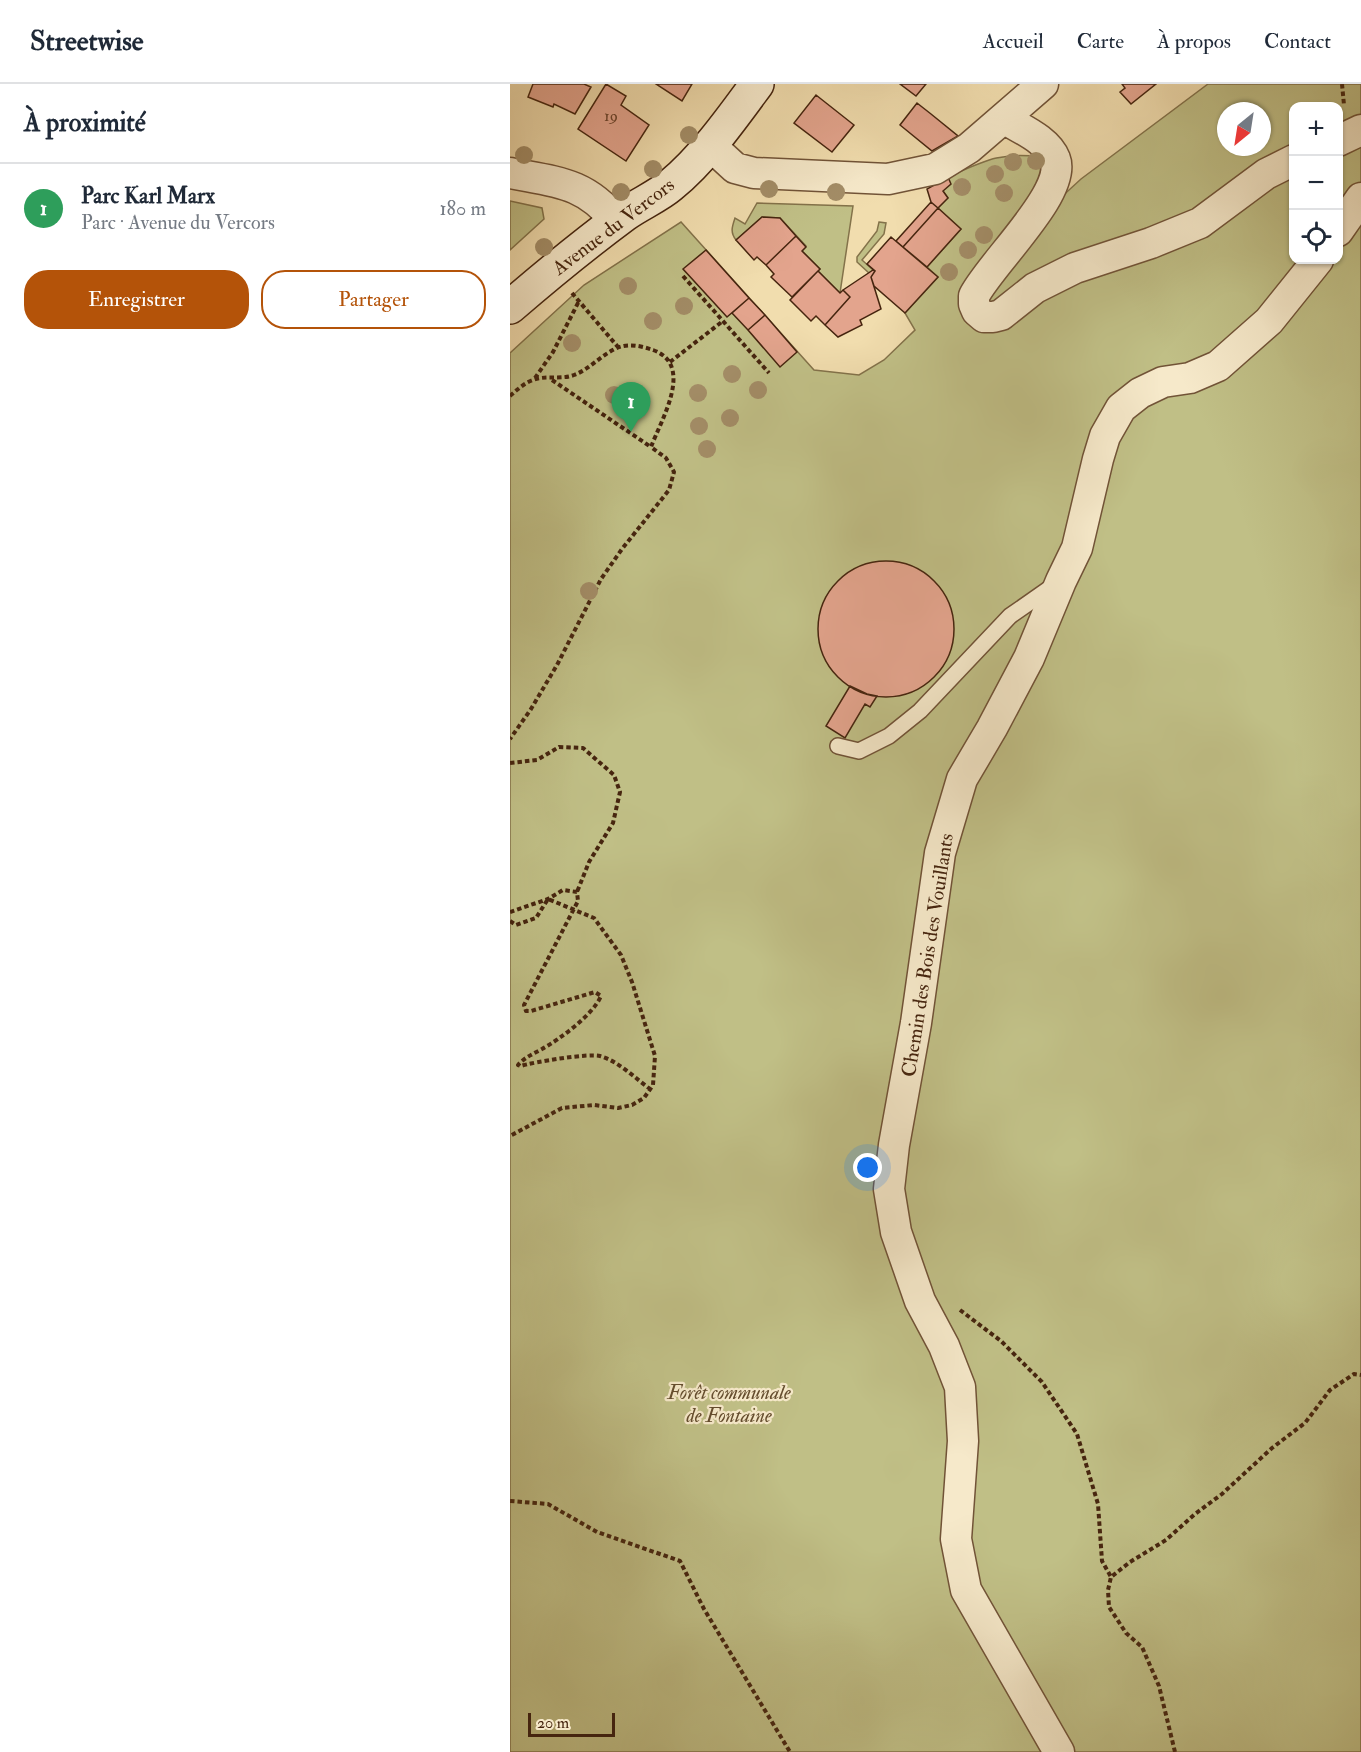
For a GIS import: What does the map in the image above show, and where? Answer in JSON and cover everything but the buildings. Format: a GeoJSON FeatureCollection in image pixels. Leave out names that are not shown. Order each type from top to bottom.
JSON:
{"type":"FeatureCollection","features":[{"type":"Feature","properties":{"kind":"street","name":"Avenue du Vercors"},"geometry":{"type":"LineString","coordinates":[[510,307],[562,262],[616,221],[670,186],[710,145],[757,84]]}},
{"type":"Feature","properties":{"kind":"street"},"geometry":{"type":"LineString","coordinates":[[710,145],[735,168],[754,173],[888,179],[935,169],[969,148],[1043,84]]}},
{"type":"Feature","properties":{"kind":"street"},"geometry":{"type":"LineString","coordinates":[[1005,119],[1047,147],[1056,160],[1056,175],[1051,190],[1040,207],[974,296],[977,311],[984,316],[1001,315],[1035,288],[1075,268],[1151,243],[1200,223],[1266,174],[1289,162]]}},
{"type":"Feature","properties":{"kind":"street"},"geometry":{"type":"LineString","coordinates":[[1343,139],[1361,130]]}},
{"type":"Feature","properties":{"kind":"street"},"geometry":{"type":"LineString","coordinates":[[510,173],[566,183],[604,205],[616,221]]}},
{"type":"Feature","properties":{"kind":"street"},"geometry":{"type":"LineString","coordinates":[[1343,224],[1361,198]]}},
{"type":"Feature","properties":{"kind":"street","name":"Chemin des Bois des Vouillants"},"geometry":{"type":"LineString","coordinates":[[1059,1752],[966,1590],[956,1539],[963,1441],[960,1387],[944,1346],[920,1301],[896,1232],[889,1189],[940,854],[962,778],[992,728],[1029,658],[1077,548],[1105,436],[1121,408],[1140,393],[1163,382],[1190,378],[1218,366],[1269,321],[1315,264]]}},
{"type":"Feature","properties":{"kind":"lane"},"geometry":{"type":"LineString","coordinates":[[838,746],[859,751],[889,736],[920,711],[1010,616],[1061,581]]}},
{"type":"Feature","properties":{"kind":"path"},"geometry":{"type":"LineString","coordinates":[[683,276],[769,373]]}},
{"type":"Feature","properties":{"kind":"path"},"geometry":{"type":"LineString","coordinates":[[569,289],[618,347]]}},
{"type":"Feature","properties":{"kind":"path"},"geometry":{"type":"LineString","coordinates":[[510,396],[535,379],[553,352],[579,301]]}},
{"type":"Feature","properties":{"kind":"path"},"geometry":{"type":"LineString","coordinates":[[670,362],[723,321]]}},
{"type":"Feature","properties":{"kind":"path"},"geometry":{"type":"LineString","coordinates":[[535,379],[572,376],[586,370],[618,347],[639,345],[660,352],[670,362],[674,374],[672,394],[651,447]]}},
{"type":"Feature","properties":{"kind":"path"},"geometry":{"type":"LineString","coordinates":[[510,739],[557,665],[602,579],[622,549],[669,490],[674,472],[666,458],[551,379]]}},
{"type":"Feature","properties":{"kind":"path"},"geometry":{"type":"LineString","coordinates":[[510,763],[537,760],[559,747],[584,748],[614,775],[620,792],[613,823],[589,862],[577,892],[578,901],[574,910],[524,1005],[526,1011],[531,1011],[595,992],[601,996],[598,1004],[559,1039],[524,1059],[518,1065],[598,1055],[622,1068],[651,1089]]}},
{"type":"Feature","properties":{"kind":"path"},"geometry":{"type":"LineString","coordinates":[[510,912],[548,899],[563,890],[577,892]]}},
{"type":"Feature","properties":{"kind":"path"},"geometry":{"type":"LineString","coordinates":[[510,1136],[562,1108],[594,1105],[618,1108],[632,1105],[644,1098],[653,1085],[655,1056],[632,982],[621,955],[594,918],[548,899]]}},
{"type":"Feature","properties":{"kind":"path"},"geometry":{"type":"LineString","coordinates":[[510,921],[516,925],[536,918],[548,899]]}},
{"type":"Feature","properties":{"kind":"path"},"geometry":{"type":"LineString","coordinates":[[914,1282],[952,1304],[1001,1341],[1042,1382],[1077,1434],[1098,1504],[1102,1561],[1111,1576]]}},
{"type":"Feature","properties":{"kind":"path"},"geometry":{"type":"LineString","coordinates":[[1175,1752],[1159,1686],[1142,1647],[1126,1632],[1109,1607],[1107,1590],[1111,1576],[1166,1540],[1222,1494],[1272,1448],[1305,1423],[1330,1390],[1354,1374],[1361,1375]]}},
{"type":"Feature","properties":{"kind":"path"},"geometry":{"type":"LineString","coordinates":[[510,1501],[548,1504],[597,1532],[680,1561],[704,1609],[790,1752]]}},
{"type":"Feature","properties":{"kind":"green space","name":"Forêt communale de Fontaine"},"geometry":{"type":"Polygon","coordinates":[[[1208,84],[1361,84],[1361,1752],[510,1752],[510,353],[584,285],[681,222],[814,370],[859,375],[884,360],[915,330],[905,313],[938,277],[927,267],[961,229],[938,208],[948,198],[943,191],[948,177],[993,159],[1015,156],[1042,157],[1043,170],[1034,199],[987,265],[1081,179],[1208,84]]]}},
{"type":"Feature","properties":{"kind":"green space"},"geometry":{"type":"Polygon","coordinates":[[[510,201],[542,208],[544,219],[510,250],[510,201]]]}},
{"type":"Feature","properties":{"kind":"green space"},"geometry":{"type":"Polygon","coordinates":[[[757,203],[853,206],[840,293],[802,251],[806,246],[780,218],[762,217],[736,240],[732,229],[735,218],[745,224],[757,203]]]}},
{"type":"Feature","properties":{"kind":"green space"},"geometry":{"type":"Polygon","coordinates":[[[879,222],[886,223],[884,234],[862,260],[873,270],[869,273],[857,262],[857,257],[877,231],[879,222]]]}},
{"type":"Feature","properties":{"kind":"place","name":"Parc Karl Marx"},"geometry":{"type":"Point","coordinates":[631,432]}}]}
